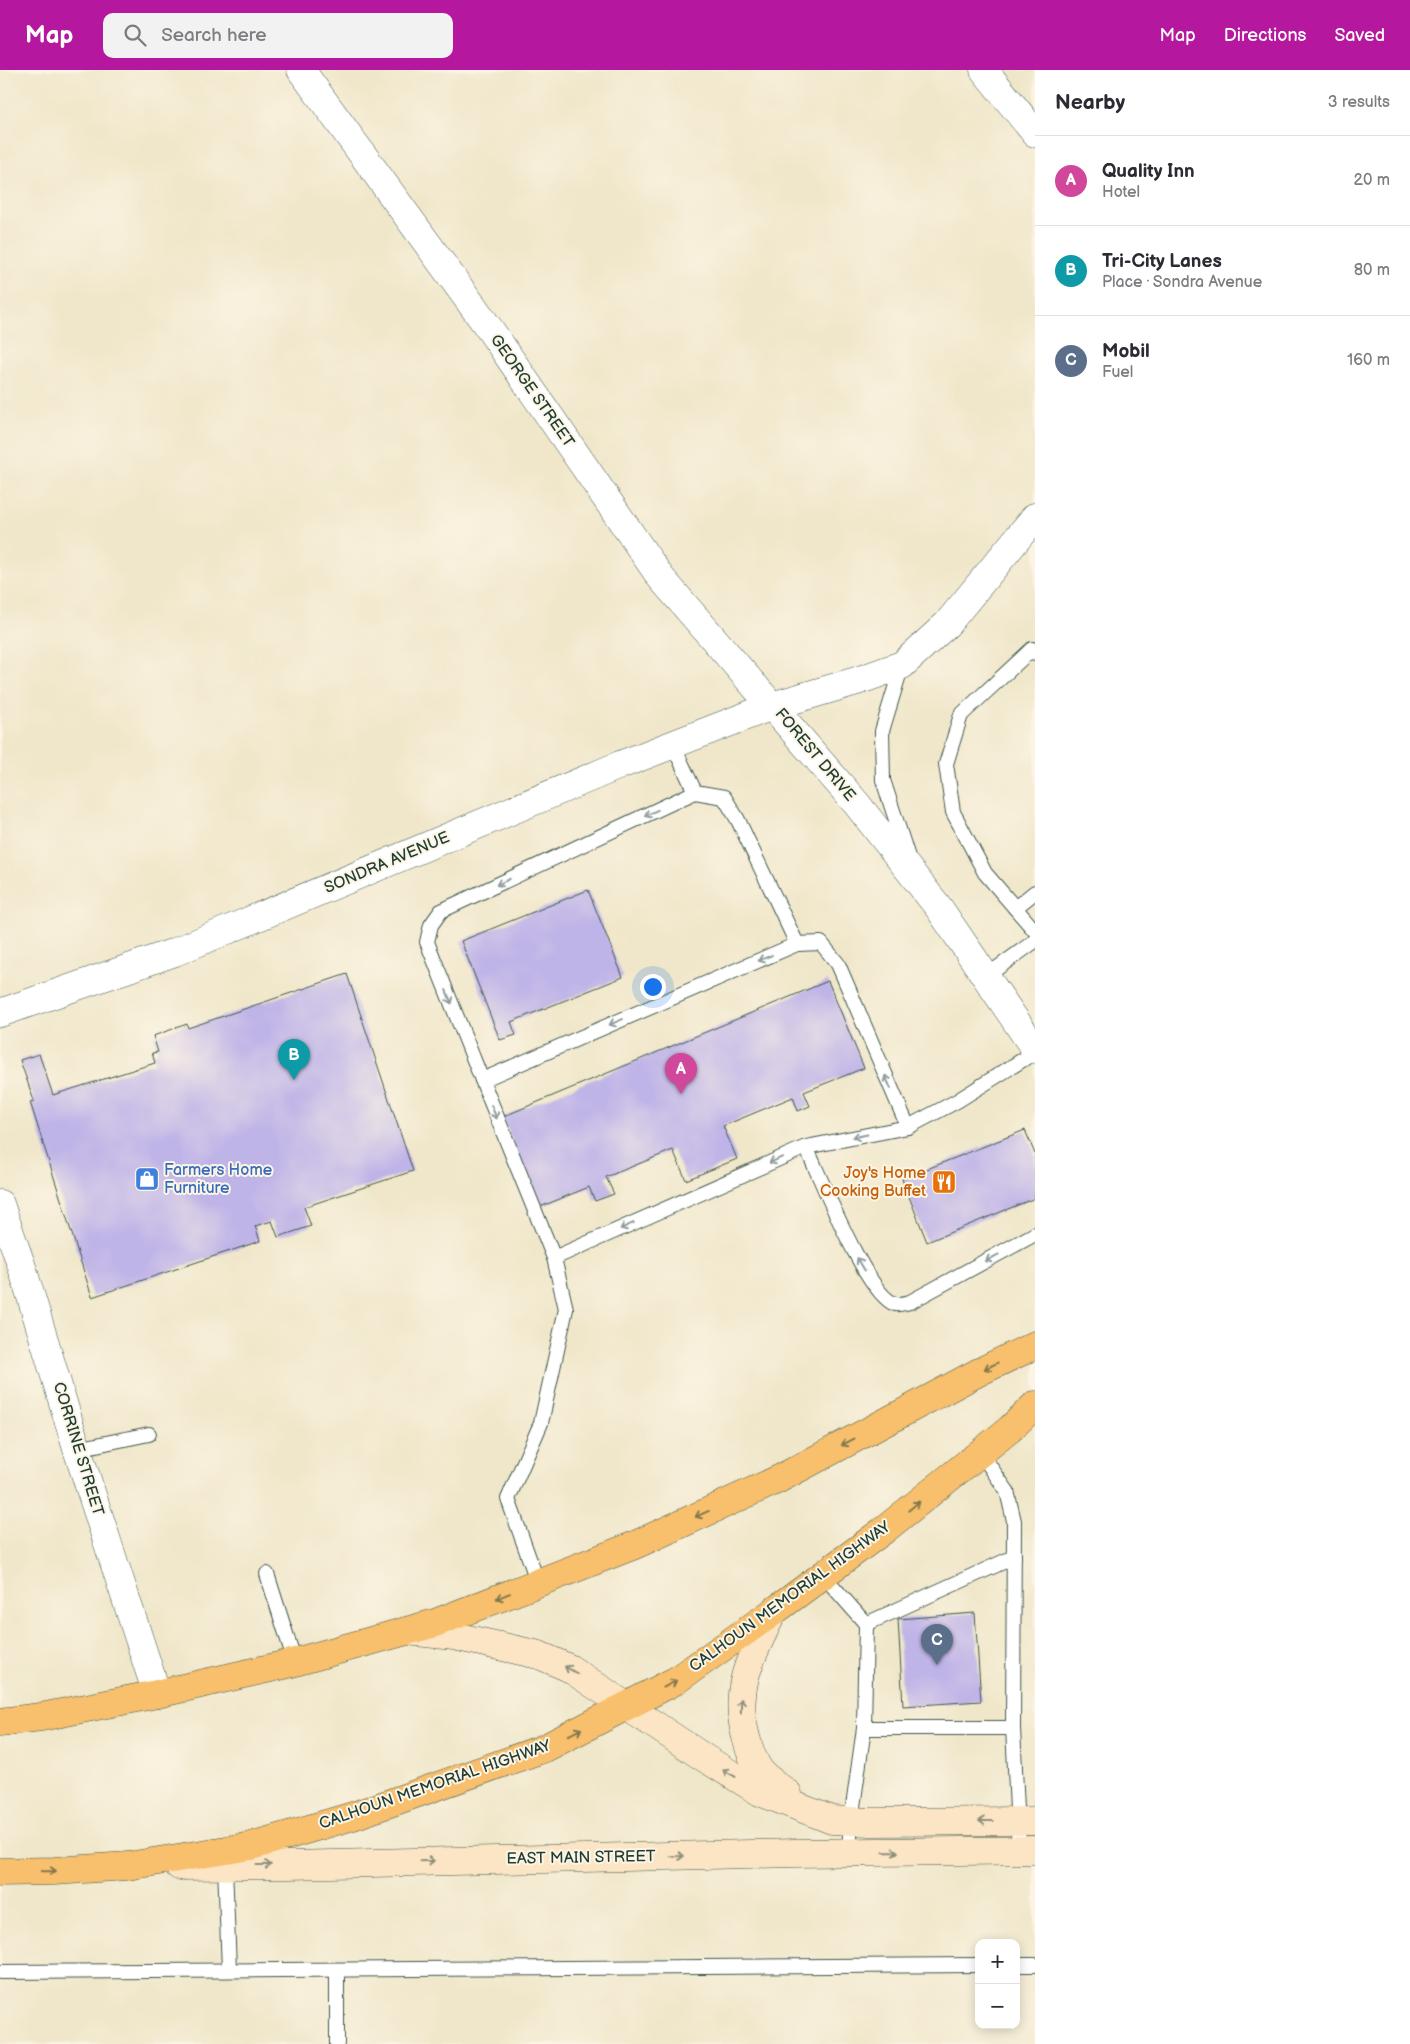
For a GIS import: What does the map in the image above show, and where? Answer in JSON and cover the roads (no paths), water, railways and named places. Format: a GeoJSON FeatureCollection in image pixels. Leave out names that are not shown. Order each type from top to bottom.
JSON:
{"type":"FeatureCollection","features":[{"type":"Feature","properties":{"kind":"highway"},"geometry":{"type":"LineString","coordinates":[[0,1722],[41,1717],[156,1694],[295,1662],[435,1623],[635,1545],[779,1479],[979,1372],[1035,1345]]}},
{"type":"Feature","properties":{"kind":"highway","name":"CALHOUN MEMORIAL HIGHWAY"},"geometry":{"type":"LineString","coordinates":[[0,1872],[54,1871],[128,1866],[251,1846],[353,1816],[545,1748],[675,1681],[884,1530],[1035,1405]]}},
{"type":"Feature","properties":{"kind":"main road"},"geometry":{"type":"LineString","coordinates":[[773,1612],[753,1655],[742,1686],[741,1720],[750,1752],[762,1773],[813,1814]]}},
{"type":"Feature","properties":{"kind":"main road"},"geometry":{"type":"LineString","coordinates":[[407,1631],[454,1636],[539,1655],[569,1668],[703,1757],[760,1792],[832,1820],[1027,1821]]}},
{"type":"Feature","properties":{"kind":"main road","name":"EAST MAIN STREET"},"geometry":{"type":"LineString","coordinates":[[128,1866],[225,1866],[849,1852],[1027,1850]]}},
{"type":"Feature","properties":{"kind":"street","name":"GEORGE STREET"},"geometry":{"type":"LineString","coordinates":[[301,70],[491,331],[661,578],[772,706]]}},
{"type":"Feature","properties":{"kind":"street"},"geometry":{"type":"LineString","coordinates":[[984,70],[1035,133]]}},
{"type":"Feature","properties":{"kind":"street","name":"FOREST DRIVE"},"geometry":{"type":"LineString","coordinates":[[1035,517],[947,624],[902,664],[860,680],[772,706],[856,803],[939,908],[1035,1051]]}},
{"type":"Feature","properties":{"kind":"street","name":"SONDRA AVENUE"},"geometry":{"type":"LineString","coordinates":[[0,1013],[175,952],[620,765],[772,706]]}},
{"type":"Feature","properties":{"kind":"street","name":"CORRINE STREET"},"geometry":{"type":"LineString","coordinates":[[0,1204],[22,1266],[77,1448],[156,1694]]}},
{"type":"Feature","properties":{"kind":"lane"},"geometry":{"type":"LineString","coordinates":[[1035,653],[1032,649],[961,715],[946,764],[953,812],[985,873],[1035,931]]}},
{"type":"Feature","properties":{"kind":"lane"},"geometry":{"type":"LineString","coordinates":[[902,664],[882,731],[883,780],[916,879]]}},
{"type":"Feature","properties":{"kind":"lane"},"geometry":{"type":"LineString","coordinates":[[673,745],[695,792]]}},
{"type":"Feature","properties":{"kind":"lane"},"geometry":{"type":"LineString","coordinates":[[538,1583],[508,1499],[541,1424],[566,1309],[554,1258],[427,942],[431,925],[441,910],[695,792],[724,797],[738,820],[797,944]]}},
{"type":"Feature","properties":{"kind":"lane"},"geometry":{"type":"LineString","coordinates":[[1015,908],[1035,892]]}},
{"type":"Feature","properties":{"kind":"lane"},"geometry":{"type":"LineString","coordinates":[[985,977],[1035,940]]}},
{"type":"Feature","properties":{"kind":"lane"},"geometry":{"type":"LineString","coordinates":[[482,1080],[797,944],[821,942],[838,964],[908,1127]]}},
{"type":"Feature","properties":{"kind":"lane"},"geometry":{"type":"LineString","coordinates":[[554,1258],[806,1147],[908,1127],[957,1102],[1035,1051]]}},
{"type":"Feature","properties":{"kind":"lane"},"geometry":{"type":"LineString","coordinates":[[806,1147],[858,1261],[882,1297],[895,1304],[910,1302],[1035,1234]]}},
{"type":"Feature","properties":{"kind":"lane"},"geometry":{"type":"LineString","coordinates":[[77,1448],[149,1434]]}},
{"type":"Feature","properties":{"kind":"lane"},"geometry":{"type":"LineString","coordinates":[[980,1452],[1006,1492],[1014,1521],[1013,1728],[1027,1821],[1027,1850]]}},
{"type":"Feature","properties":{"kind":"lane"},"geometry":{"type":"LineString","coordinates":[[866,1624],[1014,1557]]}},
{"type":"Feature","properties":{"kind":"lane"},"geometry":{"type":"LineString","coordinates":[[267,1574],[295,1662]]}},
{"type":"Feature","properties":{"kind":"lane"},"geometry":{"type":"LineString","coordinates":[[823,1575],[866,1624],[864,1728],[851,1821],[849,1852]]}},
{"type":"Feature","properties":{"kind":"lane"},"geometry":{"type":"LineString","coordinates":[[864,1728],[1013,1728]]}},
{"type":"Feature","properties":{"kind":"lane"},"geometry":{"type":"LineString","coordinates":[[225,1866],[229,1970]]}},
{"type":"Feature","properties":{"kind":"lane"},"geometry":{"type":"LineString","coordinates":[[0,1972],[975,1965]]}},
{"type":"Feature","properties":{"kind":"lane"},"geometry":{"type":"LineString","coordinates":[[1020,1965],[1035,1965]]}},
{"type":"Feature","properties":{"kind":"lane"},"geometry":{"type":"LineString","coordinates":[[336,2044],[337,1970]]}},
{"type":"Feature","properties":{"kind":"place","name":"Tri-City Lanes"},"geometry":{"type":"Point","coordinates":[294,1080]}},
{"type":"Feature","properties":{"kind":"place","name":"Quality Inn"},"geometry":{"type":"Point","coordinates":[681,1094]}},
{"type":"Feature","properties":{"kind":"place","name":"Farmers Home Furniture"},"geometry":{"type":"Point","coordinates":[147,1179]}},
{"type":"Feature","properties":{"kind":"place","name":"Joy's Home Cooking Buffet"},"geometry":{"type":"Point","coordinates":[944,1182]}},
{"type":"Feature","properties":{"kind":"place","name":"Mobil"},"geometry":{"type":"Point","coordinates":[937,1665]}}]}
